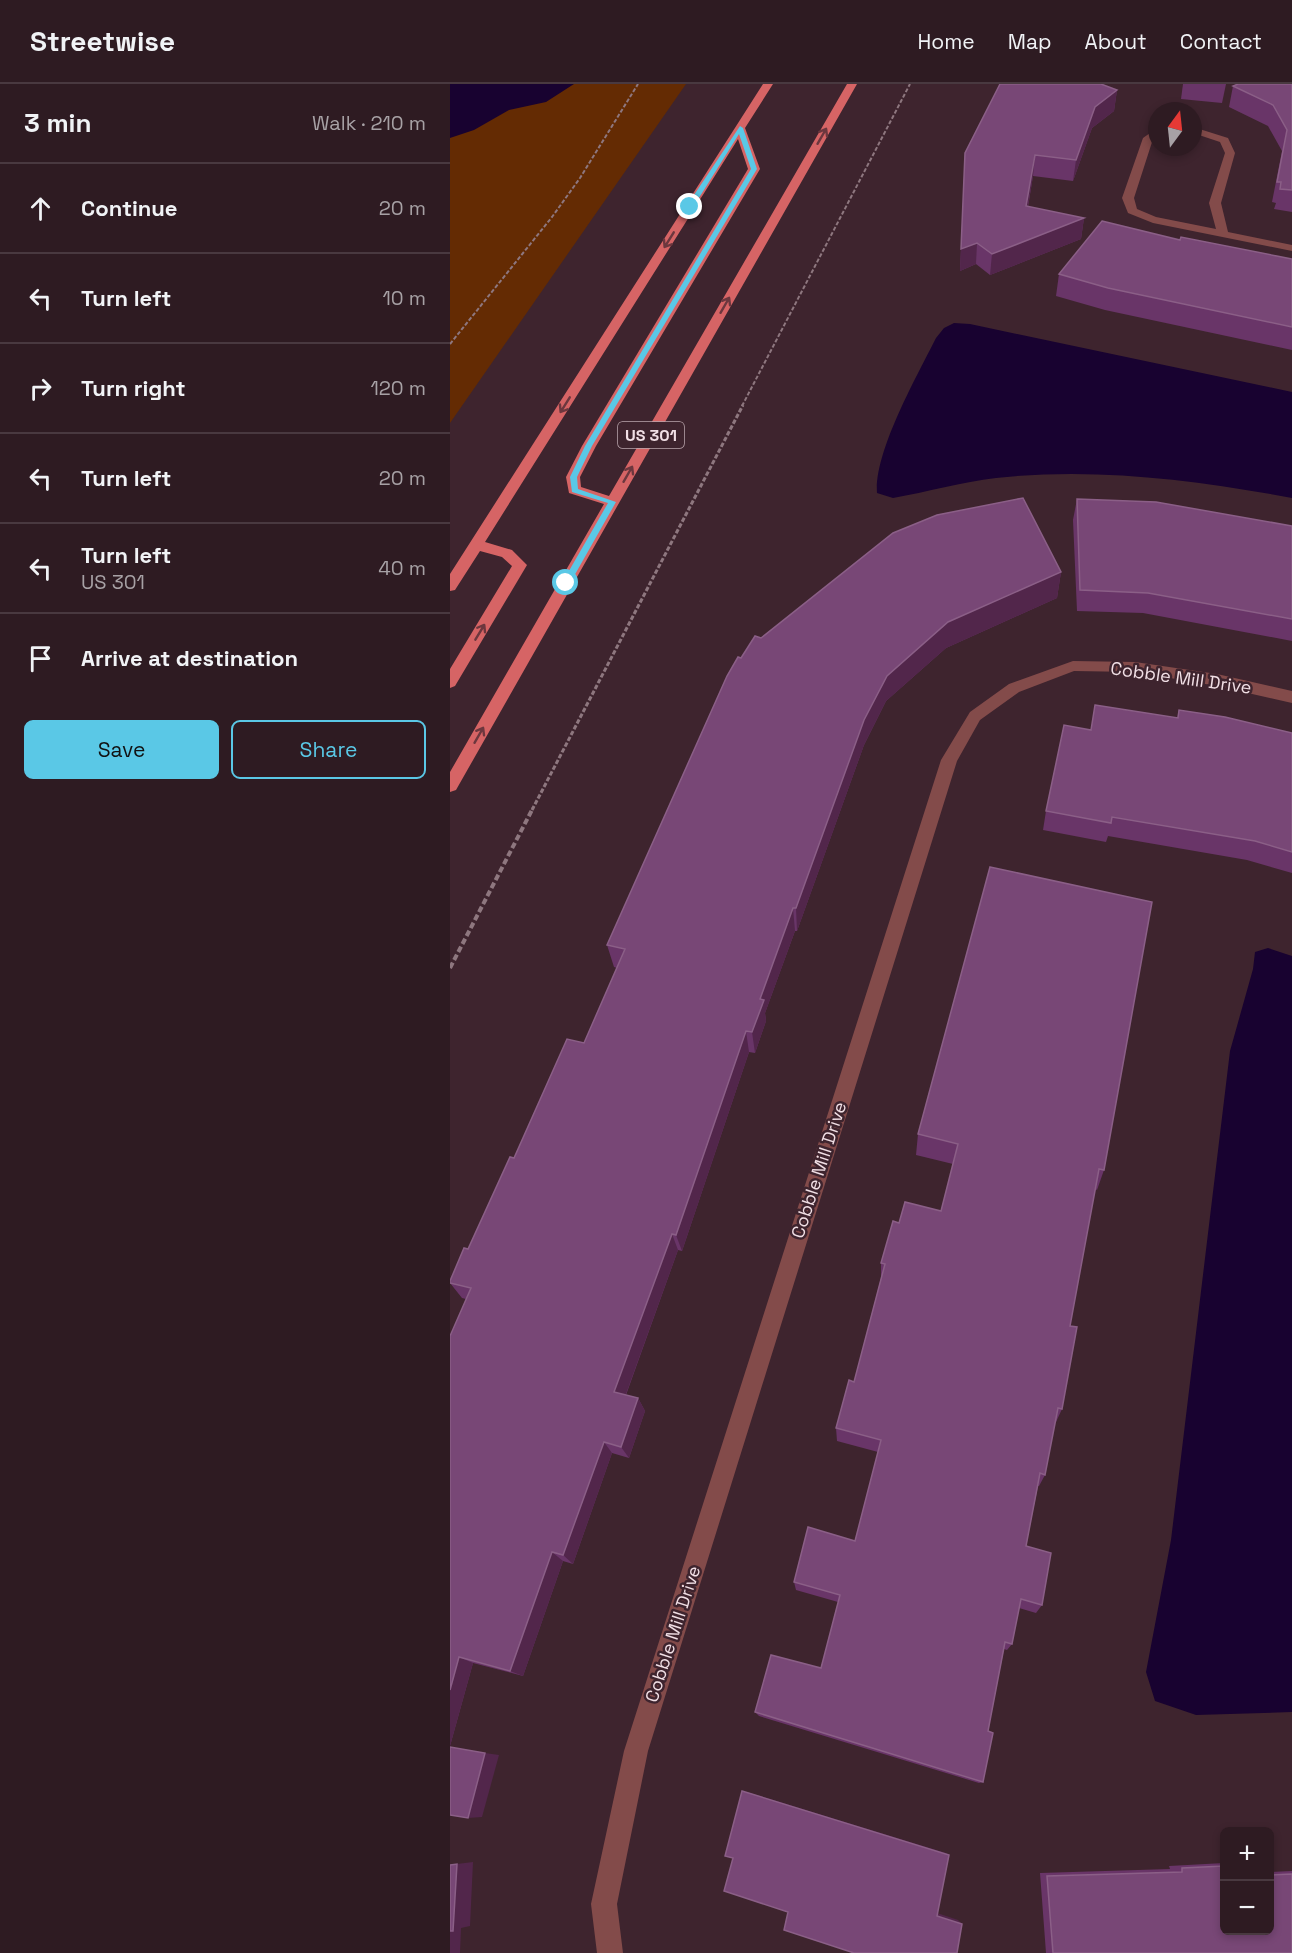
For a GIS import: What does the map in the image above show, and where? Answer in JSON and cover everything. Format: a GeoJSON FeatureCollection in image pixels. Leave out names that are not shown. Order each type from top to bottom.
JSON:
{"type":"FeatureCollection","features":[{"type":"Feature","properties":{"kind":"main road"},"geometry":{"type":"LineString","coordinates":[[450,586],[768,84]]}},
{"type":"Feature","properties":{"kind":"main road","name":"US 301"},"geometry":{"type":"LineString","coordinates":[[450,786],[852,84]]}},
{"type":"Feature","properties":{"kind":"main road"},"geometry":{"type":"LineString","coordinates":[[612,502],[574,490],[573,477],[589,446],[754,169],[740,128]]}},
{"type":"Feature","properties":{"kind":"main road"},"geometry":{"type":"LineString","coordinates":[[450,682],[519,565],[507,553],[476,545]]}},
{"type":"Feature","properties":{"kind":"street"},"geometry":{"type":"LineString","coordinates":[[1202,133],[1224,140],[1230,153],[1215,203],[1222,235]]}},
{"type":"Feature","properties":{"kind":"street"},"geometry":{"type":"LineString","coordinates":[[1148,138],[1128,198],[1132,211],[1153,220],[1292,248]]}},
{"type":"Feature","properties":{"kind":"street","name":"Cobble Mill Drive"},"geometry":{"type":"LineString","coordinates":[[610,1953],[604,1904],[636,1751],[949,760],[975,716],[1014,688],[1073,666],[1147,669],[1217,680],[1292,697]]}},
{"type":"Feature","properties":{"kind":"path"},"geometry":{"type":"LineString","coordinates":[[450,344],[569,194],[638,84]]}},
{"type":"Feature","properties":{"kind":"path"},"geometry":{"type":"LineString","coordinates":[[450,968],[910,84]]}},
{"type":"Feature","properties":{"kind":"shaded area"},"geometry":{"type":"Polygon","coordinates":[[[450,84],[686,84],[450,423],[450,84]]]}},
{"type":"Feature","properties":{"kind":"shaded area"},"geometry":{"type":"Polygon","coordinates":[[[450,84],[574,84],[546,102],[509,110],[474,130],[450,138],[450,84]]]}},
{"type":"Feature","properties":{"kind":"shaded area"},"geometry":{"type":"Polygon","coordinates":[[[954,323],[970,324],[1292,392],[1292,498],[1145,477],[1070,474],[996,478],[893,498],[877,493],[882,457],[898,414],[936,338],[944,328],[954,323]]]}},
{"type":"Feature","properties":{"kind":"shaded area"},"geometry":{"type":"Polygon","coordinates":[[[1268,948],[1292,956],[1292,1712],[1196,1715],[1155,1701],[1146,1672],[1171,1540],[1230,1051],[1253,969],[1255,952],[1268,948]]]}},
{"type":"Feature","properties":{"kind":"building"},"geometry":{"type":"Polygon","coordinates":[[[1000,84],[1101,84],[1117,90],[1095,107],[1076,160],[1035,155],[1026,206],[1084,218],[992,254],[977,243],[961,249],[965,153],[1000,84]]]}},
{"type":"Feature","properties":{"kind":"building"},"geometry":{"type":"Polygon","coordinates":[[[1238,84],[1292,84],[1292,190],[1280,189],[1281,182],[1277,182],[1287,130],[1273,105],[1233,86],[1238,84]]]}},
{"type":"Feature","properties":{"kind":"building"},"geometry":{"type":"Polygon","coordinates":[[[1102,221],[1180,240],[1181,237],[1292,259],[1292,327],[1108,288],[1059,274],[1102,221]]]}},
{"type":"Feature","properties":{"kind":"building"},"geometry":{"type":"Polygon","coordinates":[[[1023,498],[1061,572],[948,622],[887,676],[864,720],[796,908],[793,908],[760,999],[764,1000],[752,1032],[746,1031],[676,1235],[672,1234],[614,1392],[638,1398],[621,1447],[604,1442],[563,1555],[552,1552],[510,1671],[459,1657],[450,1690],[450,1336],[471,1288],[450,1283],[450,1281],[464,1248],[468,1249],[510,1157],[514,1158],[567,1039],[584,1043],[625,949],[607,945],[727,676],[738,657],[741,658],[755,636],[761,638],[893,533],[937,515],[1023,498]]]}},
{"type":"Feature","properties":{"kind":"building"},"geometry":{"type":"Polygon","coordinates":[[[1077,499],[1156,502],[1292,526],[1292,619],[1148,593],[1080,590],[1077,499]]]}},
{"type":"Feature","properties":{"kind":"building"},"geometry":{"type":"Polygon","coordinates":[[[1095,705],[1178,718],[1179,710],[1225,717],[1292,733],[1292,852],[1255,841],[1112,817],[1111,823],[1046,811],[1064,725],[1091,730],[1095,705]]]}},
{"type":"Feature","properties":{"kind":"building"},"geometry":{"type":"Polygon","coordinates":[[[990,867],[1152,902],[1104,1170],[1099,1169],[1070,1326],[1077,1327],[1062,1409],[1058,1408],[1045,1475],[1040,1473],[1026,1546],[1051,1553],[1042,1605],[1021,1599],[1012,1644],[1005,1642],[988,1731],[993,1733],[983,1782],[755,1712],[771,1655],[821,1668],[840,1595],[794,1582],[808,1527],[855,1541],[881,1440],[836,1428],[849,1380],[854,1382],[885,1264],[881,1263],[893,1221],[899,1223],[905,1202],[941,1211],[958,1144],[918,1134],[990,867]]]}},
{"type":"Feature","properties":{"kind":"building"},"geometry":{"type":"Polygon","coordinates":[[[450,1747],[485,1753],[468,1818],[450,1815],[450,1747]]]}},
{"type":"Feature","properties":{"kind":"building"},"geometry":{"type":"Polygon","coordinates":[[[742,1791],[949,1855],[937,1916],[962,1924],[957,1953],[854,1953],[784,1930],[788,1912],[724,1891],[733,1858],[725,1856],[742,1791]]]}},
{"type":"Feature","properties":{"kind":"building"},"geometry":{"type":"Polygon","coordinates":[[[457,1864],[453,1931],[450,1931],[450,1865],[457,1864]]]}},
{"type":"Feature","properties":{"kind":"building"},"geometry":{"type":"Polygon","coordinates":[[[1220,1866],[1220,1935],[1274,1935],[1274,1875],[1292,1874],[1292,1953],[1053,1953],[1047,1876],[1182,1872],[1182,1868],[1220,1866]]]}},
{"type":"Feature","properties":{"kind":"route"},"geometry":{"type":"LineString","coordinates":[[566,583],[612,502],[574,490],[573,477],[589,446],[754,169],[740,128],[690,207]]}}]}
